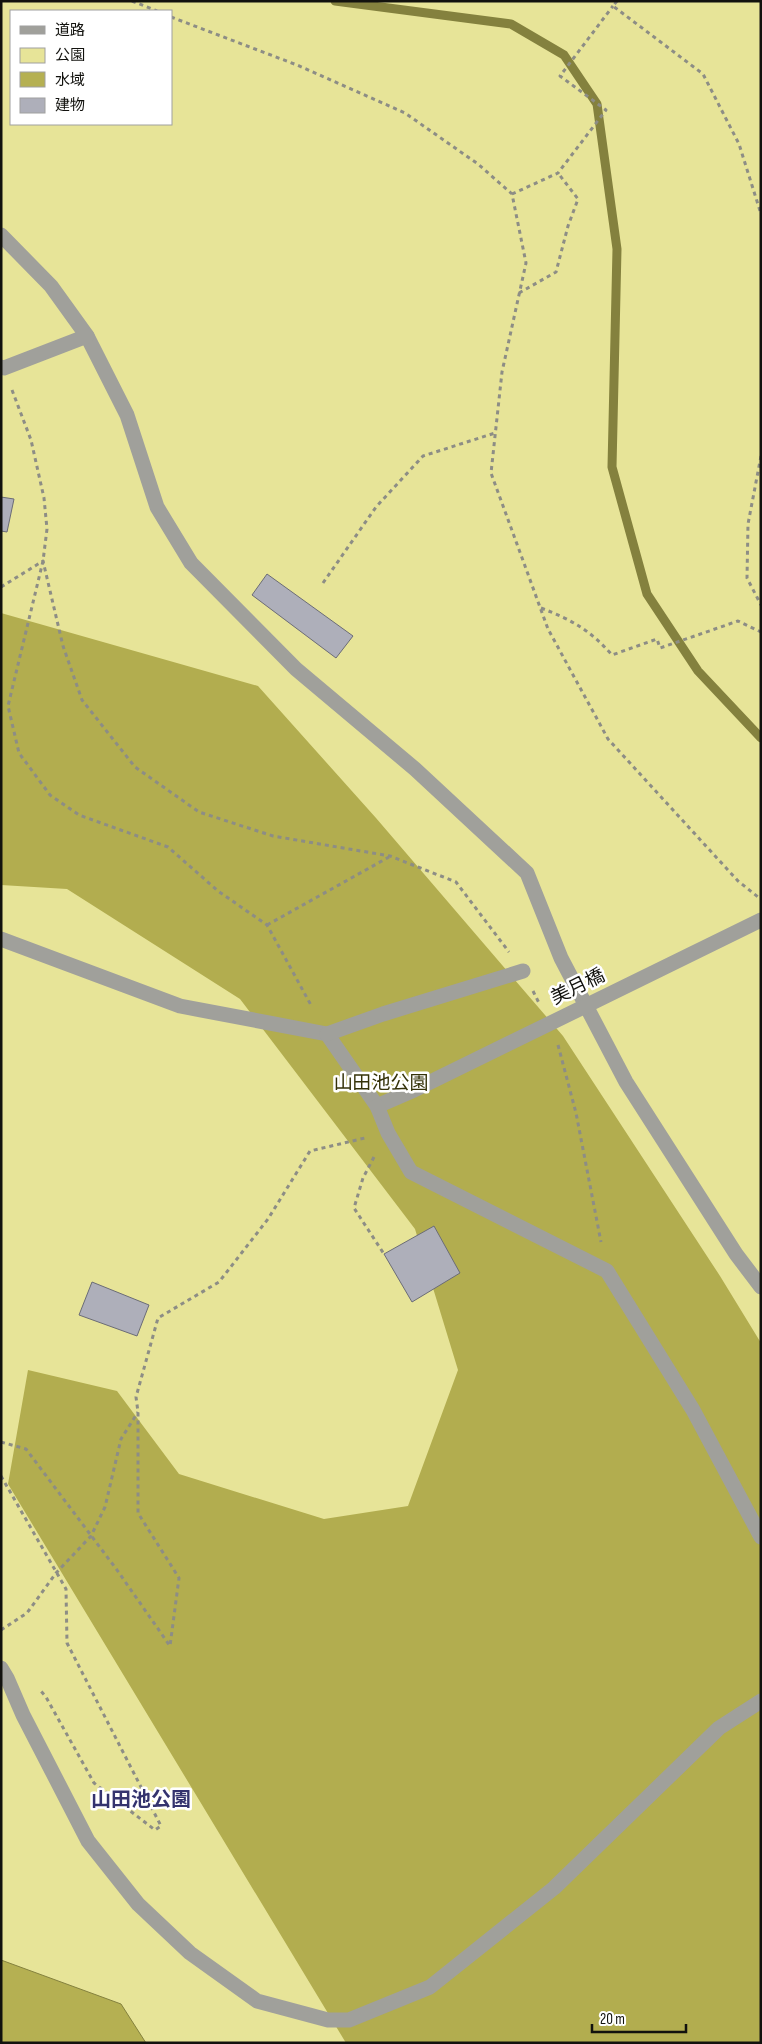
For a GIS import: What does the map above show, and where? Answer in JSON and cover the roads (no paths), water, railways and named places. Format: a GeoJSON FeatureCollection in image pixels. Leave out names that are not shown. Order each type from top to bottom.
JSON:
{"type":"FeatureCollection","features":[{"type":"Feature","properties":{"kind":"street"},"geometry":{"type":"LineString","coordinates":[[1,235],[51,286],[87,336],[127,416],[157,507],[192,563],[296,668],[415,769],[526,873],[561,958],[626,1082],[736,1254],[761,1287]]}},
{"type":"Feature","properties":{"kind":"street"},"geometry":{"type":"LineString","coordinates":[[3,368],[87,336]]}},
{"type":"Feature","properties":{"kind":"street","name":"美月橋"},"geometry":{"type":"LineString","coordinates":[[377,1106],[414,1090],[761,920]]}},
{"type":"Feature","properties":{"kind":"street"},"geometry":{"type":"LineString","coordinates":[[1,939],[180,1006],[327,1034],[383,1014],[523,970]]}},
{"type":"Feature","properties":{"kind":"street"},"geometry":{"type":"LineString","coordinates":[[327,1034],[377,1106],[388,1133],[411,1172],[607,1271],[694,1410],[761,1536]]}},
{"type":"Feature","properties":{"kind":"street"},"geometry":{"type":"LineString","coordinates":[[4,1673],[23,1715],[88,1841],[138,1904],[190,1953],[258,2001],[328,2020],[349,2020],[430,1987],[554,1888],[719,1728],[761,1700]]}},
{"type":"Feature","properties":{"kind":"water"},"geometry":{"type":"Polygon","coordinates":[[[1,1960],[121,2004],[146,2043],[1,2043],[1,1960]]]}},
{"type":"Feature","properties":{"kind":"waterway"},"geometry":{"type":"LineString","coordinates":[[335,1],[511,24],[564,55],[597,104],[617,249],[612,467],[647,594],[698,671],[761,738]]}},
{"type":"Feature","properties":{"kind":"district","name":"山田池公園"},"geometry":{"type":"Point","coordinates":[141,1800]}}]}
